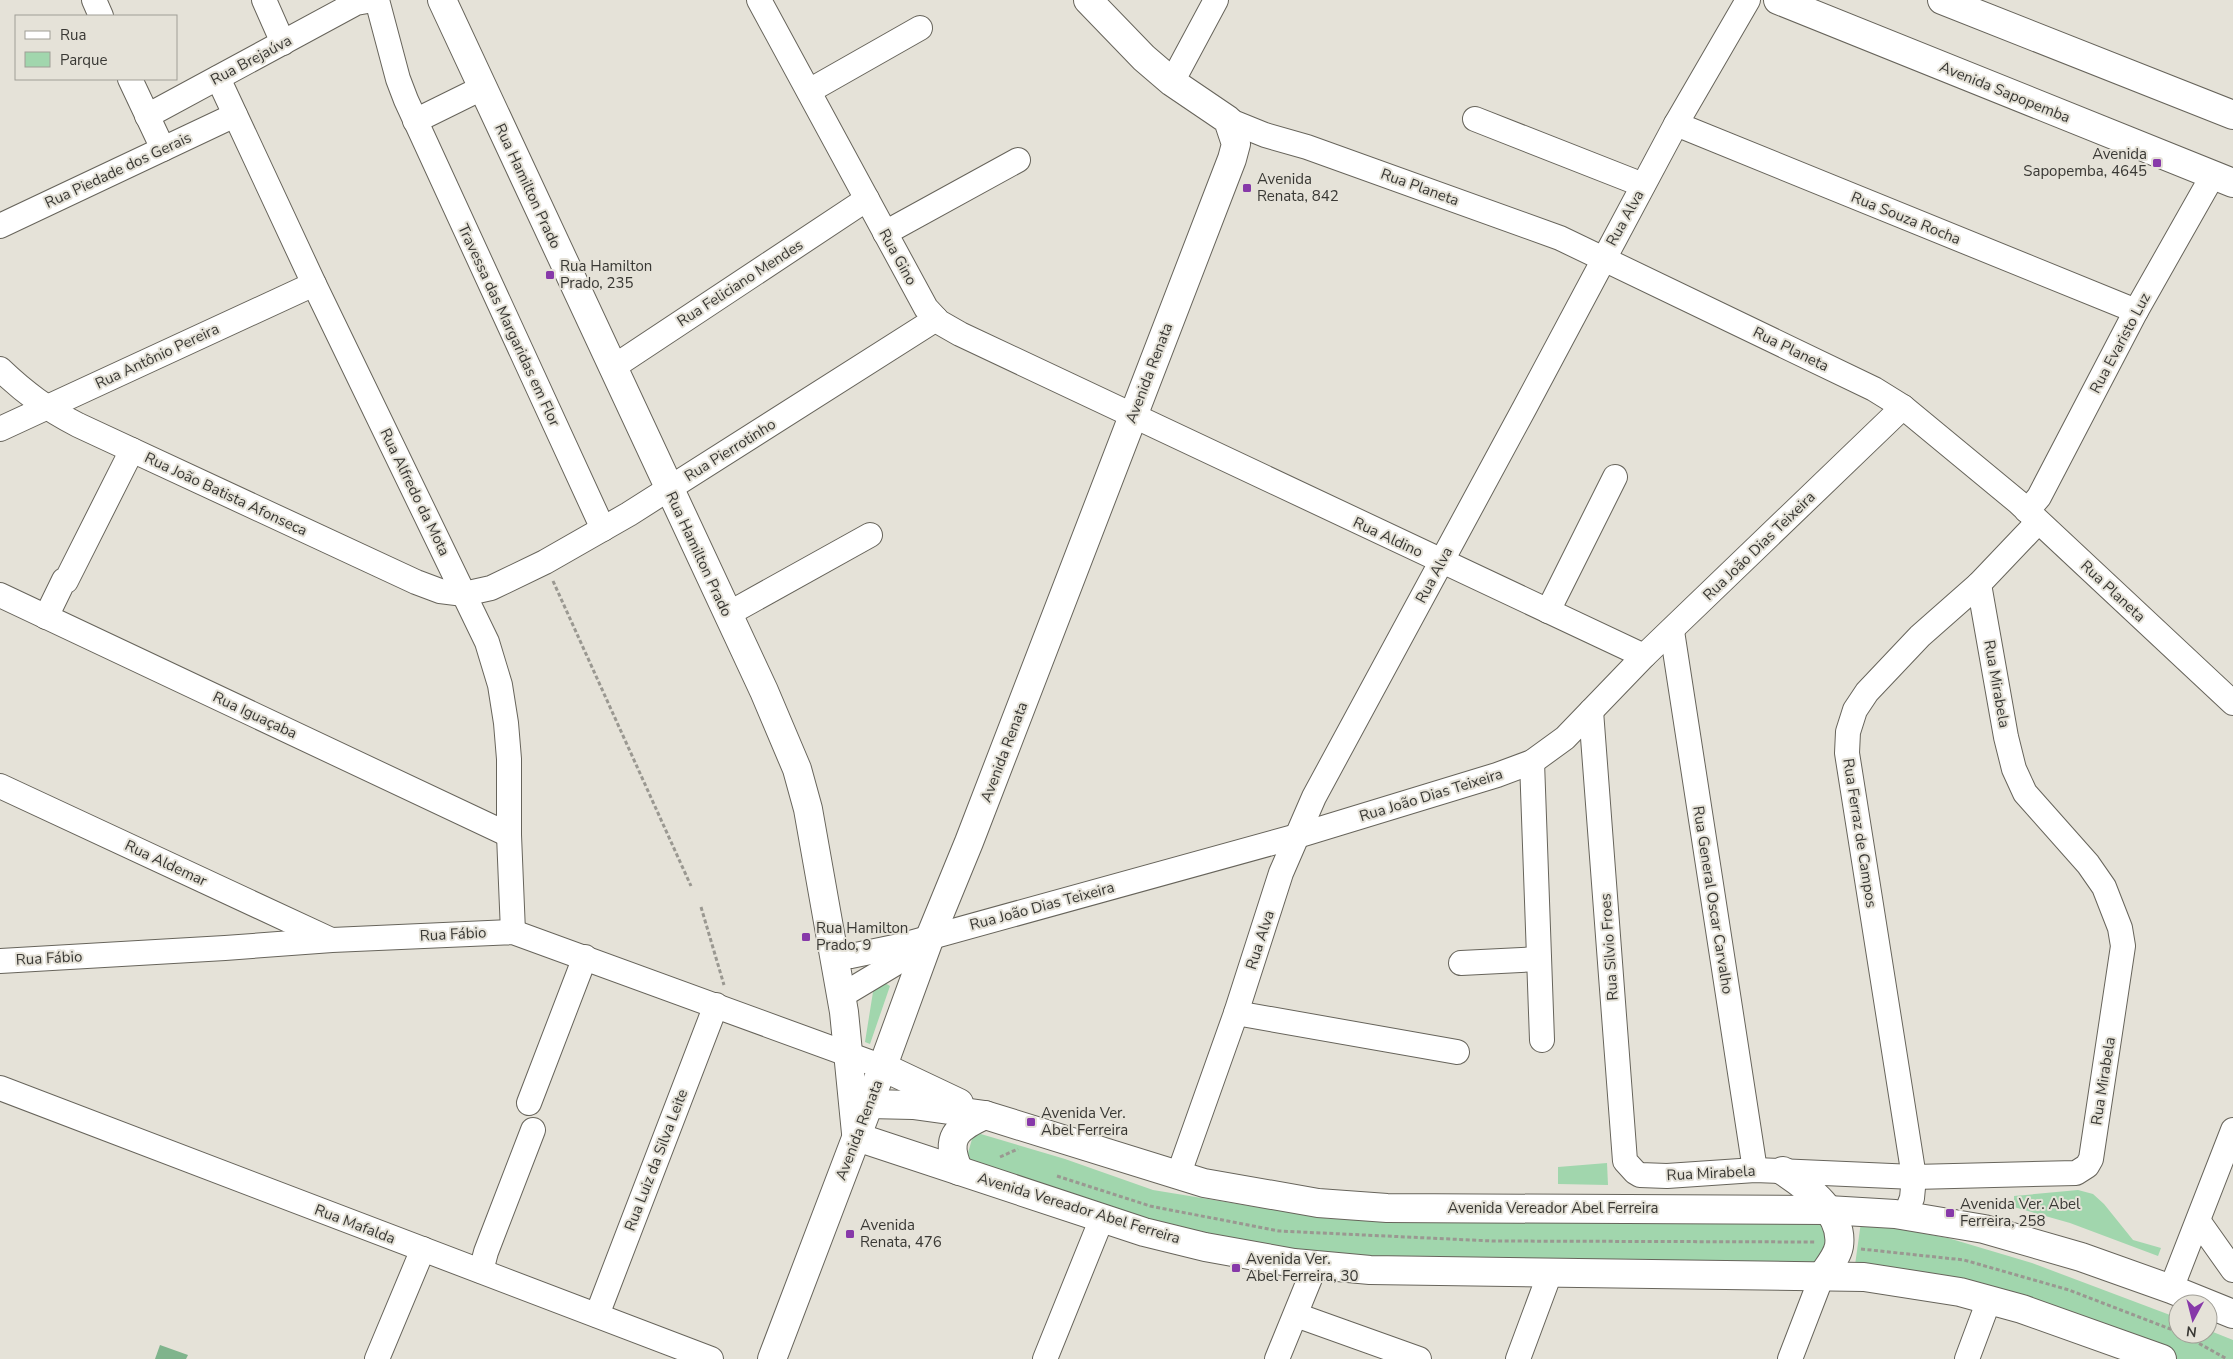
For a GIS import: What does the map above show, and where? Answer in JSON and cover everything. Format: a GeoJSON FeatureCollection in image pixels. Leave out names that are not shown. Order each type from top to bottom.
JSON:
{"type":"FeatureCollection","features":[{"type":"Feature","properties":{"kind":"main road","name":"Rua Hamilton Prado"},"geometry":{"type":"LineString","coordinates":[[442,0],[728,614],[797,769],[808,809],[841,996],[857,1138]]}},
{"type":"Feature","properties":{"kind":"main road","name":"Rua Planeta"},"geometry":{"type":"LineString","coordinates":[[1088,0],[1144,58],[1232,132]]}},
{"type":"Feature","properties":{"kind":"main road","name":"Avenida Sapopemba"},"geometry":{"type":"LineString","coordinates":[[1778,0],[2223,179]]}},
{"type":"Feature","properties":{"kind":"main road"},"geometry":{"type":"LineString","coordinates":[[1942,0],[2233,115]]}},
{"type":"Feature","properties":{"kind":"main road","name":"Avenida Renata"},"geometry":{"type":"LineString","coordinates":[[772,1359],[857,1138],[930,937],[970,842],[1132,417],[1230,167],[1232,132]]}},
{"type":"Feature","properties":{"kind":"main road"},"geometry":{"type":"LineString","coordinates":[[883,1067],[986,1115]]}},
{"type":"Feature","properties":{"kind":"main road","name":"Avenida Vereador Abel Ferreira"},"geometry":{"type":"LineString","coordinates":[[869,1104],[912,1105],[986,1115],[1204,1184],[1318,1203],[1387,1208],[1828,1210],[1905,1216],[1984,1229],[2081,1257],[2171,1289],[2233,1314]]}},
{"type":"Feature","properties":{"kind":"main road"},"geometry":{"type":"LineString","coordinates":[[959,1171],[952,1153],[955,1136],[962,1126],[986,1115]]}},
{"type":"Feature","properties":{"kind":"main road","name":"Avenida Vereador Abel Ferreira"},"geometry":{"type":"LineString","coordinates":[[857,1138],[1144,1232],[1205,1247],[1315,1266],[1370,1270],[1864,1277],[1960,1292],[2022,1309],[2152,1357]]}},
{"type":"Feature","properties":{"kind":"main road"},"geometry":{"type":"LineString","coordinates":[[1783,1171],[1800,1182],[1828,1210],[1838,1231],[1838,1246],[1832,1262],[1822,1276]]}},
{"type":"Feature","properties":{"kind":"street"},"geometry":{"type":"LineString","coordinates":[[94,0],[101,15]]}},
{"type":"Feature","properties":{"kind":"street"},"geometry":{"type":"LineString","coordinates":[[264,0],[283,43]]}},
{"type":"Feature","properties":{"kind":"street","name":"Rua Gino"},"geometry":{"type":"LineString","coordinates":[[759,0],[926,308],[936,319],[960,334],[1132,417]]}},
{"type":"Feature","properties":{"kind":"street"},"geometry":{"type":"LineString","coordinates":[[1172,82],[1216,0]]}},
{"type":"Feature","properties":{"kind":"street","name":"Rua Alva"},"geometry":{"type":"LineString","coordinates":[[1178,1176],[1236,1013],[1281,873],[1314,797],[1442,562],[1603,258],[1676,124],[1748,0]]}},
{"type":"Feature","properties":{"kind":"street","name":"Rua Brejaúva"},"geometry":{"type":"LineString","coordinates":[[147,116],[361,1]]}},
{"type":"Feature","properties":{"kind":"street","name":"Travessa das Margaridas em Flor"},"geometry":{"type":"LineString","coordinates":[[361,1],[603,529]]}},
{"type":"Feature","properties":{"kind":"street"},"geometry":{"type":"LineString","coordinates":[[808,91],[920,28]]}},
{"type":"Feature","properties":{"kind":"street","name":"Rua Alfredo da Mota"},"geometry":{"type":"LineString","coordinates":[[218,78],[314,284],[487,642],[500,685],[509,759],[509,835],[514,932]]}},
{"type":"Feature","properties":{"kind":"street"},"geometry":{"type":"LineString","coordinates":[[130,80],[162,149]]}},
{"type":"Feature","properties":{"kind":"street"},"geometry":{"type":"LineString","coordinates":[[416,121],[482,88]]}},
{"type":"Feature","properties":{"kind":"street","name":"Rua Piedade dos Gerais"},"geometry":{"type":"LineString","coordinates":[[0,226],[235,115]]}},
{"type":"Feature","properties":{"kind":"street"},"geometry":{"type":"LineString","coordinates":[[1475,119],[1643,185]]}},
{"type":"Feature","properties":{"kind":"street","name":"Rua Souza Rocha"},"geometry":{"type":"LineString","coordinates":[[1676,124],[2136,312]]}},
{"type":"Feature","properties":{"kind":"street","name":"Rua Planeta"},"geometry":{"type":"LineString","coordinates":[[1232,132],[1264,134],[1308,147],[1560,238],[1874,389],[1903,407],[2033,517],[2233,703]]}},
{"type":"Feature","properties":{"kind":"street"},"geometry":{"type":"LineString","coordinates":[[885,233],[1018,160]]}},
{"type":"Feature","properties":{"kind":"street","name":"Rua Evaristo Luz"},"geometry":{"type":"LineString","coordinates":[[2033,517],[2040,497],[2136,312],[2223,179]]}},
{"type":"Feature","properties":{"kind":"street","name":"Rua Feliciano Mendes"},"geometry":{"type":"LineString","coordinates":[[612,368],[867,200]]}},
{"type":"Feature","properties":{"kind":"street","name":"Rua Antônio Pereira"},"geometry":{"type":"LineString","coordinates":[[0,429],[314,284]]}},
{"type":"Feature","properties":{"kind":"street","name":"Rua Pierrotinho"},"geometry":{"type":"LineString","coordinates":[[464,594],[491,588],[545,562],[603,529],[936,319]]}},
{"type":"Feature","properties":{"kind":"street","name":"Rua João Batista Afonseca"},"geometry":{"type":"LineString","coordinates":[[0,369],[45,408],[416,582],[440,591],[464,594]]}},
{"type":"Feature","properties":{"kind":"street","name":"Rua João Dias Teixeira"},"geometry":{"type":"LineString","coordinates":[[833,957],[874,952],[1297,836],[1497,775],[1532,762],[1566,738],[1644,656],[1903,407]]}},
{"type":"Feature","properties":{"kind":"street","name":"Rua Aldino"},"geometry":{"type":"LineString","coordinates":[[1132,417],[1644,656]]}},
{"type":"Feature","properties":{"kind":"street"},"geometry":{"type":"LineString","coordinates":[[46,617],[132,450]]}},
{"type":"Feature","properties":{"kind":"street"},"geometry":{"type":"LineString","coordinates":[[1548,611],[1615,477]]}},
{"type":"Feature","properties":{"kind":"street","name":"Rua Ferraz de Campos"},"geometry":{"type":"LineString","coordinates":[[1905,1216],[1912,1198],[1914,1177],[1847,753],[1848,732],[1855,710],[1867,692],[1920,636],[1979,584],[2033,517]]}},
{"type":"Feature","properties":{"kind":"street"},"geometry":{"type":"LineString","coordinates":[[728,614],[870,535]]}},
{"type":"Feature","properties":{"kind":"street","name":"Rua Mirabela"},"geometry":{"type":"LineString","coordinates":[[1640,1175],[1668,1176],[1755,1170],[1914,1177],[2076,1173],[2087,1166],[2091,1159],[2120,974],[2123,946],[2120,928],[2104,887],[2088,864],[2025,793],[2014,769],[2006,737],[1979,584]]}},
{"type":"Feature","properties":{"kind":"street","name":"Rua Iguaçaba"},"geometry":{"type":"LineString","coordinates":[[0,595],[509,835]]}},
{"type":"Feature","properties":{"kind":"street","name":"Rua General Oscar Carvalho"},"geometry":{"type":"LineString","coordinates":[[1672,631],[1755,1170]]}},
{"type":"Feature","properties":{"kind":"street","name":"Rua Silvio Froes"},"geometry":{"type":"LineString","coordinates":[[1591,712],[1626,1161],[1634,1172],[1640,1175]]}},
{"type":"Feature","properties":{"kind":"street"},"geometry":{"type":"LineString","coordinates":[[1532,762],[1542,1040]]}},
{"type":"Feature","properties":{"kind":"street","name":"Rua Aldemar"},"geometry":{"type":"LineString","coordinates":[[0,786],[332,940]]}},
{"type":"Feature","properties":{"kind":"street","name":"Rua Fábio"},"geometry":{"type":"LineString","coordinates":[[0,961],[215,949],[332,940],[514,932],[883,1067]]}},
{"type":"Feature","properties":{"kind":"street"},"geometry":{"type":"LineString","coordinates":[[841,996],[901,960],[930,937]]}},
{"type":"Feature","properties":{"kind":"street"},"geometry":{"type":"LineString","coordinates":[[529,1103],[585,957]]}},
{"type":"Feature","properties":{"kind":"street"},"geometry":{"type":"LineString","coordinates":[[1461,963],[1539,959]]}},
{"type":"Feature","properties":{"kind":"street","name":"Rua Luiz da Silva Leite"},"geometry":{"type":"LineString","coordinates":[[596,1315],[724,1008]]}},
{"type":"Feature","properties":{"kind":"street"},"geometry":{"type":"LineString","coordinates":[[1236,1013],[1457,1052]]}},
{"type":"Feature","properties":{"kind":"street","name":"Rua Mafalda"},"geometry":{"type":"LineString","coordinates":[[0,1088],[711,1359]]}},
{"type":"Feature","properties":{"kind":"street"},"geometry":{"type":"LineString","coordinates":[[481,1271],[486,1252],[533,1130]]}},
{"type":"Feature","properties":{"kind":"street"},"geometry":{"type":"LineString","coordinates":[[2171,1289],[2199,1222],[2233,1130]]}},
{"type":"Feature","properties":{"kind":"street"},"geometry":{"type":"LineString","coordinates":[[1045,1359],[1102,1218]]}},
{"type":"Feature","properties":{"kind":"street"},"geometry":{"type":"LineString","coordinates":[[2199,1222],[2233,1270]]}},
{"type":"Feature","properties":{"kind":"street"},"geometry":{"type":"LineString","coordinates":[[377,1359],[423,1249]]}},
{"type":"Feature","properties":{"kind":"street"},"geometry":{"type":"LineString","coordinates":[[1277,1359],[1315,1266]]}},
{"type":"Feature","properties":{"kind":"street"},"geometry":{"type":"LineString","coordinates":[[1518,1359],[1550,1272]]}},
{"type":"Feature","properties":{"kind":"street"},"geometry":{"type":"LineString","coordinates":[[1790,1359],[1822,1276]]}},
{"type":"Feature","properties":{"kind":"street"},"geometry":{"type":"LineString","coordinates":[[1967,1359],[1989,1300]]}},
{"type":"Feature","properties":{"kind":"street"},"geometry":{"type":"LineString","coordinates":[[1296,1315],[1419,1359]]}},
{"type":"Feature","properties":{"kind":"path"},"geometry":{"type":"LineString","coordinates":[[545,562],[691,886]]}},
{"type":"Feature","properties":{"kind":"path"},"geometry":{"type":"LineString","coordinates":[[700,907],[724,1008]]}},
{"type":"Feature","properties":{"kind":"path"},"geometry":{"type":"LineString","coordinates":[[1000,1157],[1009,1160]]}},
{"type":"Feature","properties":{"kind":"path"},"geometry":{"type":"LineString","coordinates":[[1056,1176],[1150,1206],[1279,1231],[1492,1241],[1811,1241],[1838,1246],[1964,1260],[2069,1290],[2168,1328]]}},
{"type":"Feature","properties":{"kind":"path"},"geometry":{"type":"LineString","coordinates":[[2200,1344],[2228,1359]]}},
{"type":"Feature","properties":{"kind":"green space"},"geometry":{"type":"Polygon","coordinates":[[[875,977],[890,986],[870,1044],[865,1042],[873,992],[863,984],[875,977]]]}},
{"type":"Feature","properties":{"kind":"green space"},"geometry":{"type":"Polygon","coordinates":[[[974,1132],[1065,1159],[1153,1190],[1331,1219],[1550,1221],[1825,1215],[1829,1248],[1825,1269],[1318,1262],[1126,1222],[966,1160],[974,1132]]]}},
{"type":"Feature","properties":{"kind":"green space"},"geometry":{"type":"Polygon","coordinates":[[[1607,1163],[1608,1185],[1558,1184],[1558,1167],[1607,1163]]]}},
{"type":"Feature","properties":{"kind":"green space"},"geometry":{"type":"Polygon","coordinates":[[[2078,1190],[2093,1194],[2104,1204],[2133,1240],[2161,1248],[2158,1256],[2070,1223],[2014,1207],[2014,1196],[2078,1190]]]}},
{"type":"Feature","properties":{"kind":"green space"},"geometry":{"type":"Polygon","coordinates":[[[1861,1222],[1948,1238],[2032,1263],[2168,1314],[2168,1344],[2218,1344],[2218,1334],[2233,1340],[2233,1359],[2173,1359],[1855,1265],[1861,1222]]]}},
{"type":"Feature","properties":{"kind":"green space"},"geometry":{"type":"Polygon","coordinates":[[[160,1345],[188,1355],[186,1359],[155,1359],[160,1345]]]}},
{"type":"Feature","properties":{"kind":"place","name":"Avenida Sapopemba, 4645"},"geometry":{"type":"Point","coordinates":[2157,163]}},
{"type":"Feature","properties":{"kind":"place","name":"Avenida Renata, 842"},"geometry":{"type":"Point","coordinates":[1247,188]}},
{"type":"Feature","properties":{"kind":"place","name":"Rua Hamilton Prado, 235"},"geometry":{"type":"Point","coordinates":[550,275]}},
{"type":"Feature","properties":{"kind":"place","name":"Rua Hamilton Prado, 9"},"geometry":{"type":"Point","coordinates":[806,937]}},
{"type":"Feature","properties":{"kind":"place","name":"Avenida Ver. Abel Ferreira"},"geometry":{"type":"Point","coordinates":[1031,1122]}},
{"type":"Feature","properties":{"kind":"place","name":"Avenida Ver. Abel Ferreira, 258"},"geometry":{"type":"Point","coordinates":[1950,1213]}},
{"type":"Feature","properties":{"kind":"place","name":"Avenida Renata, 476"},"geometry":{"type":"Point","coordinates":[850,1234]}},
{"type":"Feature","properties":{"kind":"place","name":"Avenida Ver. Abel Ferreira, 30"},"geometry":{"type":"Point","coordinates":[1236,1268]}}]}
